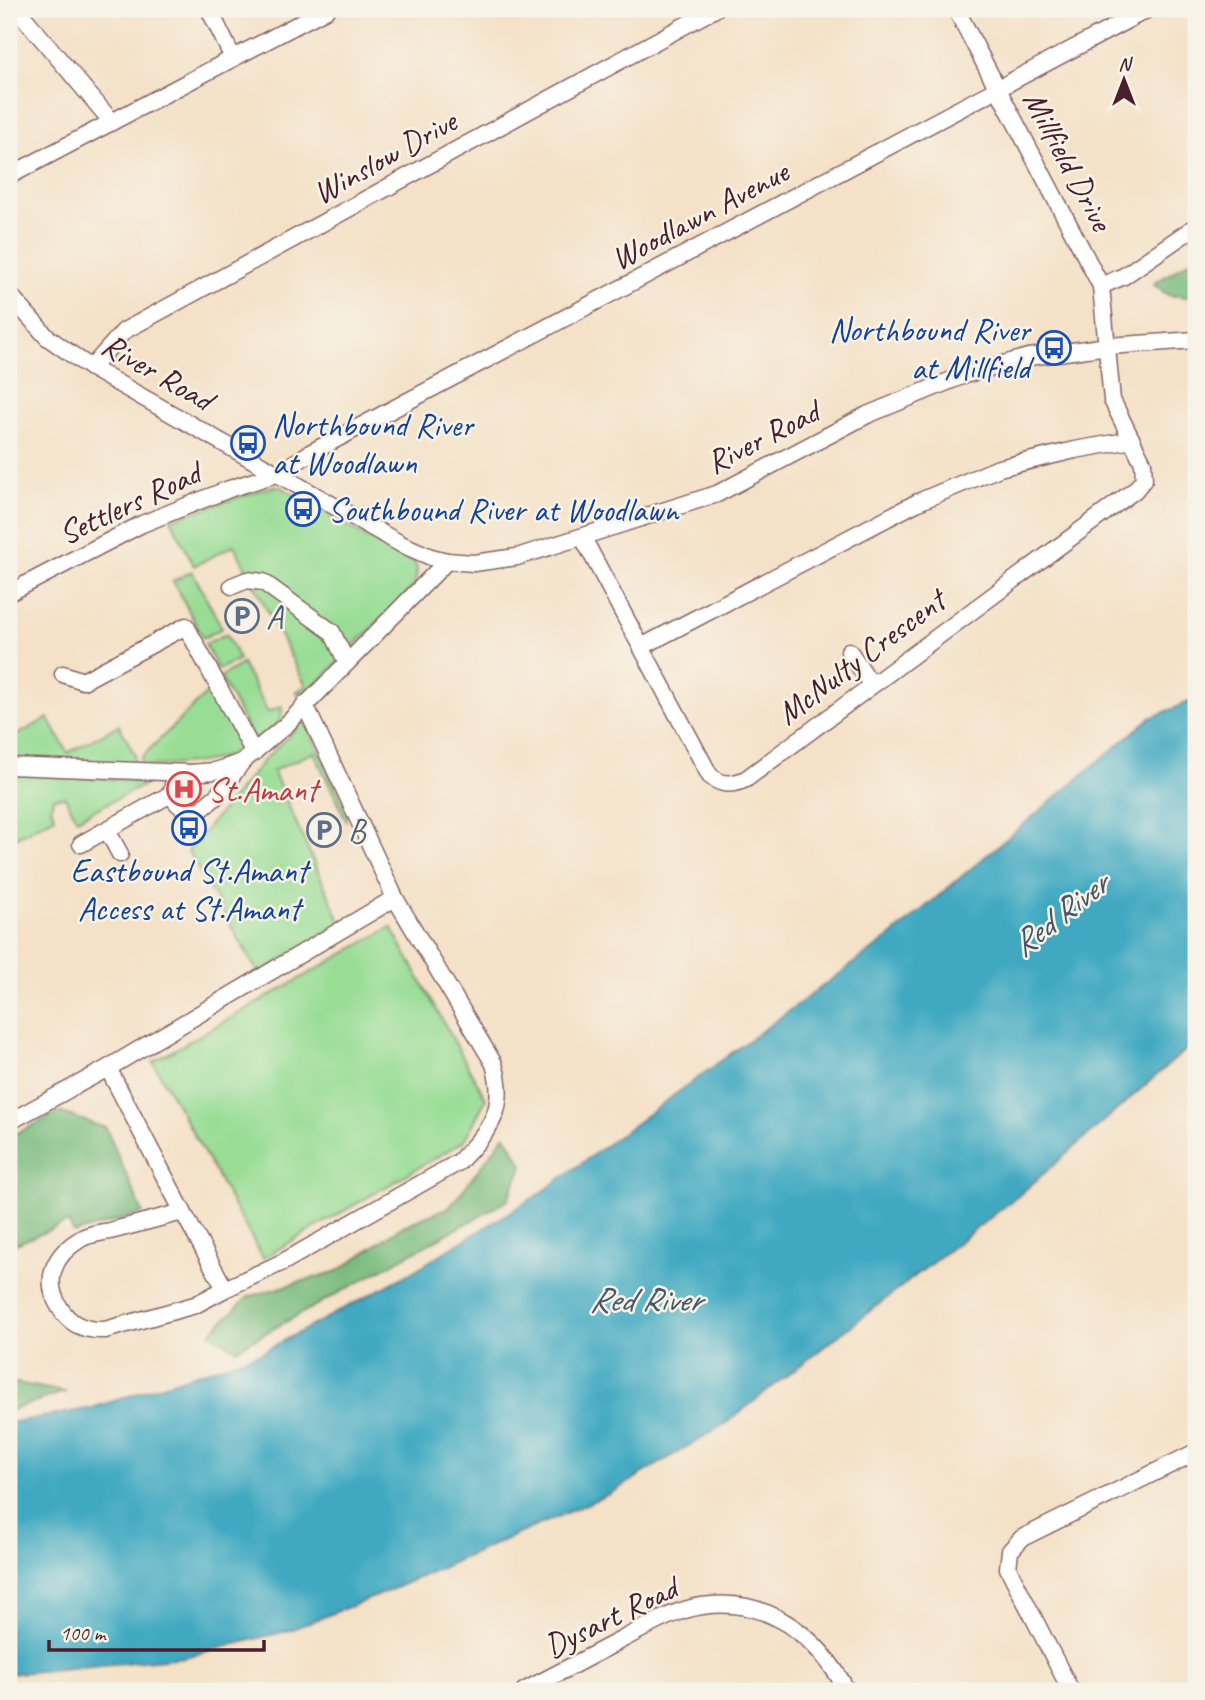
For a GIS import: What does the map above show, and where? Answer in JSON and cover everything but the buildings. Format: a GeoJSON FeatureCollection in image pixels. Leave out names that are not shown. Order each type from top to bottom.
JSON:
{"type":"FeatureCollection","features":[{"type":"Feature","properties":{"kind":"street"},"geometry":{"type":"LineString","coordinates":[[17,9],[112,122]]}},
{"type":"Feature","properties":{"kind":"street"},"geometry":{"type":"LineString","coordinates":[[209,9],[233,58]]}},
{"type":"Feature","properties":{"kind":"street"},"geometry":{"type":"LineString","coordinates":[[9,176],[327,9]]}},
{"type":"Feature","properties":{"kind":"street","name":"Winslow Drive"},"geometry":{"type":"LineString","coordinates":[[91,368],[124,331],[715,9]]}},
{"type":"Feature","properties":{"kind":"street","name":"Millfield Drive"},"geometry":{"type":"LineString","coordinates":[[956,9],[1101,286],[1108,346]]}},
{"type":"Feature","properties":{"kind":"street","name":"Woodlawn Avenue"},"geometry":{"type":"LineString","coordinates":[[279,473],[310,453],[1148,9]]}},
{"type":"Feature","properties":{"kind":"street"},"geometry":{"type":"LineString","coordinates":[[1101,286],[1124,276],[1196,226]]}},
{"type":"Feature","properties":{"kind":"street","name":"River Road"},"geometry":{"type":"LineString","coordinates":[[9,293],[47,337],[91,368],[401,544],[431,557],[474,563],[495,562],[583,538],[717,494],[867,415],[964,375],[1029,357],[1108,346],[1196,340]]}},
{"type":"Feature","properties":{"kind":"street","name":"McNulty Crescent"},"geometry":{"type":"LineString","coordinates":[[583,538],[710,776],[717,782],[736,783],[746,779],[1135,490],[1144,479],[1143,463],[1112,400],[1108,346]]}},
{"type":"Feature","properties":{"kind":"street"},"geometry":{"type":"LineString","coordinates":[[643,646],[930,497],[999,468],[1074,450],[1132,440]]}},
{"type":"Feature","properties":{"kind":"street","name":"Settlers Road"},"geometry":{"type":"LineString","coordinates":[[9,593],[142,524],[218,493],[279,473]]}},
{"type":"Feature","properties":{"kind":"street"},"geometry":{"type":"LineString","coordinates":[[190,773],[173,785],[172,794],[175,802],[186,810],[198,811],[218,795],[248,758],[305,705],[447,561]]}},
{"type":"Feature","properties":{"kind":"street"},"geometry":{"type":"LineString","coordinates":[[233,586],[247,580],[263,583],[332,632],[347,663]]}},
{"type":"Feature","properties":{"kind":"street"},"geometry":{"type":"LineString","coordinates":[[63,674],[83,681],[186,626],[248,758]]}},
{"type":"Feature","properties":{"kind":"street"},"geometry":{"type":"LineString","coordinates":[[849,651],[871,684]]}},
{"type":"Feature","properties":{"kind":"street"},"geometry":{"type":"LineString","coordinates":[[183,1212],[81,1238],[66,1249],[56,1260],[50,1276],[51,1292],[60,1309],[73,1323],[91,1330],[105,1330],[195,1305],[283,1262],[451,1166],[481,1139],[492,1124],[500,1105],[499,1081],[494,1064],[395,898],[305,705]]}},
{"type":"Feature","properties":{"kind":"street"},"geometry":{"type":"LineString","coordinates":[[9,766],[190,773],[215,771],[248,758]]}},
{"type":"Feature","properties":{"kind":"street"},"geometry":{"type":"LineString","coordinates":[[80,844],[172,794]]}},
{"type":"Feature","properties":{"kind":"street"},"geometry":{"type":"LineString","coordinates":[[107,830],[120,854]]}},
{"type":"Feature","properties":{"kind":"street"},"geometry":{"type":"LineString","coordinates":[[9,1122],[108,1068],[395,898]]}},
{"type":"Feature","properties":{"kind":"street"},"geometry":{"type":"LineString","coordinates":[[108,1068],[225,1289]]}},
{"type":"Feature","properties":{"kind":"street"},"geometry":{"type":"LineString","coordinates":[[1071,1691],[1008,1568],[1010,1551],[1022,1538],[1196,1452]]}},
{"type":"Feature","properties":{"kind":"street","name":"Dysart Road"},"geometry":{"type":"LineString","coordinates":[[524,1691],[664,1617],[700,1606],[722,1604],[765,1611],[789,1623],[826,1656],[847,1691]]}},
{"type":"Feature","properties":{"kind":"green space"},"geometry":{"type":"Polygon","coordinates":[[[1196,257],[1196,298],[1168,295],[1153,284],[1196,257]]]}},
{"type":"Feature","properties":{"kind":"green space"},"geometry":{"type":"Polygon","coordinates":[[[273,486],[281,487],[415,563],[417,570],[415,585],[305,695],[296,692],[306,686],[234,545],[194,566],[171,519],[273,486]]]}},
{"type":"Feature","properties":{"kind":"green space"},"geometry":{"type":"Polygon","coordinates":[[[192,571],[222,628],[203,638],[173,581],[192,571]]]}},
{"type":"Feature","properties":{"kind":"green space"},"geometry":{"type":"Polygon","coordinates":[[[226,634],[239,659],[218,670],[205,644],[226,634]]]}},
{"type":"Feature","properties":{"kind":"green space"},"geometry":{"type":"Polygon","coordinates":[[[242,664],[268,712],[282,706],[281,720],[257,740],[253,738],[220,677],[242,664]]]}},
{"type":"Feature","properties":{"kind":"green space"},"geometry":{"type":"Polygon","coordinates":[[[211,689],[241,746],[234,752],[209,760],[140,766],[142,757],[211,689]]]}},
{"type":"Feature","properties":{"kind":"green space"},"geometry":{"type":"Polygon","coordinates":[[[48,718],[68,753],[119,725],[135,755],[133,766],[16,759],[15,736],[48,718]]]}},
{"type":"Feature","properties":{"kind":"green space"},"geometry":{"type":"Polygon","coordinates":[[[302,723],[307,724],[348,814],[346,820],[314,752],[273,771],[341,923],[259,974],[188,851],[265,759],[302,723]]]}},
{"type":"Feature","properties":{"kind":"green space"},"geometry":{"type":"Polygon","coordinates":[[[13,774],[148,783],[77,819],[65,797],[53,798],[51,808],[55,817],[9,841],[9,778],[13,774]]]}},
{"type":"Feature","properties":{"kind":"green space"},"geometry":{"type":"Polygon","coordinates":[[[391,927],[486,1099],[464,1141],[263,1258],[153,1062],[391,927]]]}},
{"type":"Feature","properties":{"kind":"green space"},"geometry":{"type":"Polygon","coordinates":[[[59,1112],[106,1128],[143,1213],[74,1233],[68,1222],[9,1247],[9,1137],[59,1112]]]}},
{"type":"Feature","properties":{"kind":"green space"},"geometry":{"type":"Polygon","coordinates":[[[505,1135],[523,1165],[507,1201],[236,1349],[210,1333],[248,1297],[338,1271],[403,1226],[450,1207],[505,1135]]]}},
{"type":"Feature","properties":{"kind":"green space"},"geometry":{"type":"Polygon","coordinates":[[[9,1379],[11,1382],[64,1392],[9,1411],[9,1379]]]}},
{"type":"Feature","properties":{"kind":"water","name":"Red River"},"geometry":{"type":"Polygon","coordinates":[[[1196,699],[1196,1041],[1018,1196],[726,1423],[609,1494],[379,1595],[290,1630],[185,1657],[9,1674],[9,1423],[92,1408],[261,1353],[407,1275],[541,1193],[891,936],[1150,718],[1196,699]]]}},
{"type":"Feature","properties":{"kind":"place","name":"Northbound River at Millfield"},"geometry":{"type":"Point","coordinates":[1054,348]}},
{"type":"Feature","properties":{"kind":"place","name":"Northbound River at Woodlawn"},"geometry":{"type":"Point","coordinates":[248,443]}},
{"type":"Feature","properties":{"kind":"place","name":"Southbound River at Woodlawn"},"geometry":{"type":"Point","coordinates":[303,509]}},
{"type":"Feature","properties":{"kind":"place","name":"A"},"geometry":{"type":"Point","coordinates":[242,616]}},
{"type":"Feature","properties":{"kind":"place","name":"St.Amant"},"geometry":{"type":"Point","coordinates":[184,789]}},
{"type":"Feature","properties":{"kind":"place","name":"Eastbound St.Amant Access at St.Amant"},"geometry":{"type":"Point","coordinates":[189,828]}},
{"type":"Feature","properties":{"kind":"place","name":"B"},"geometry":{"type":"Point","coordinates":[324,830]}}]}
